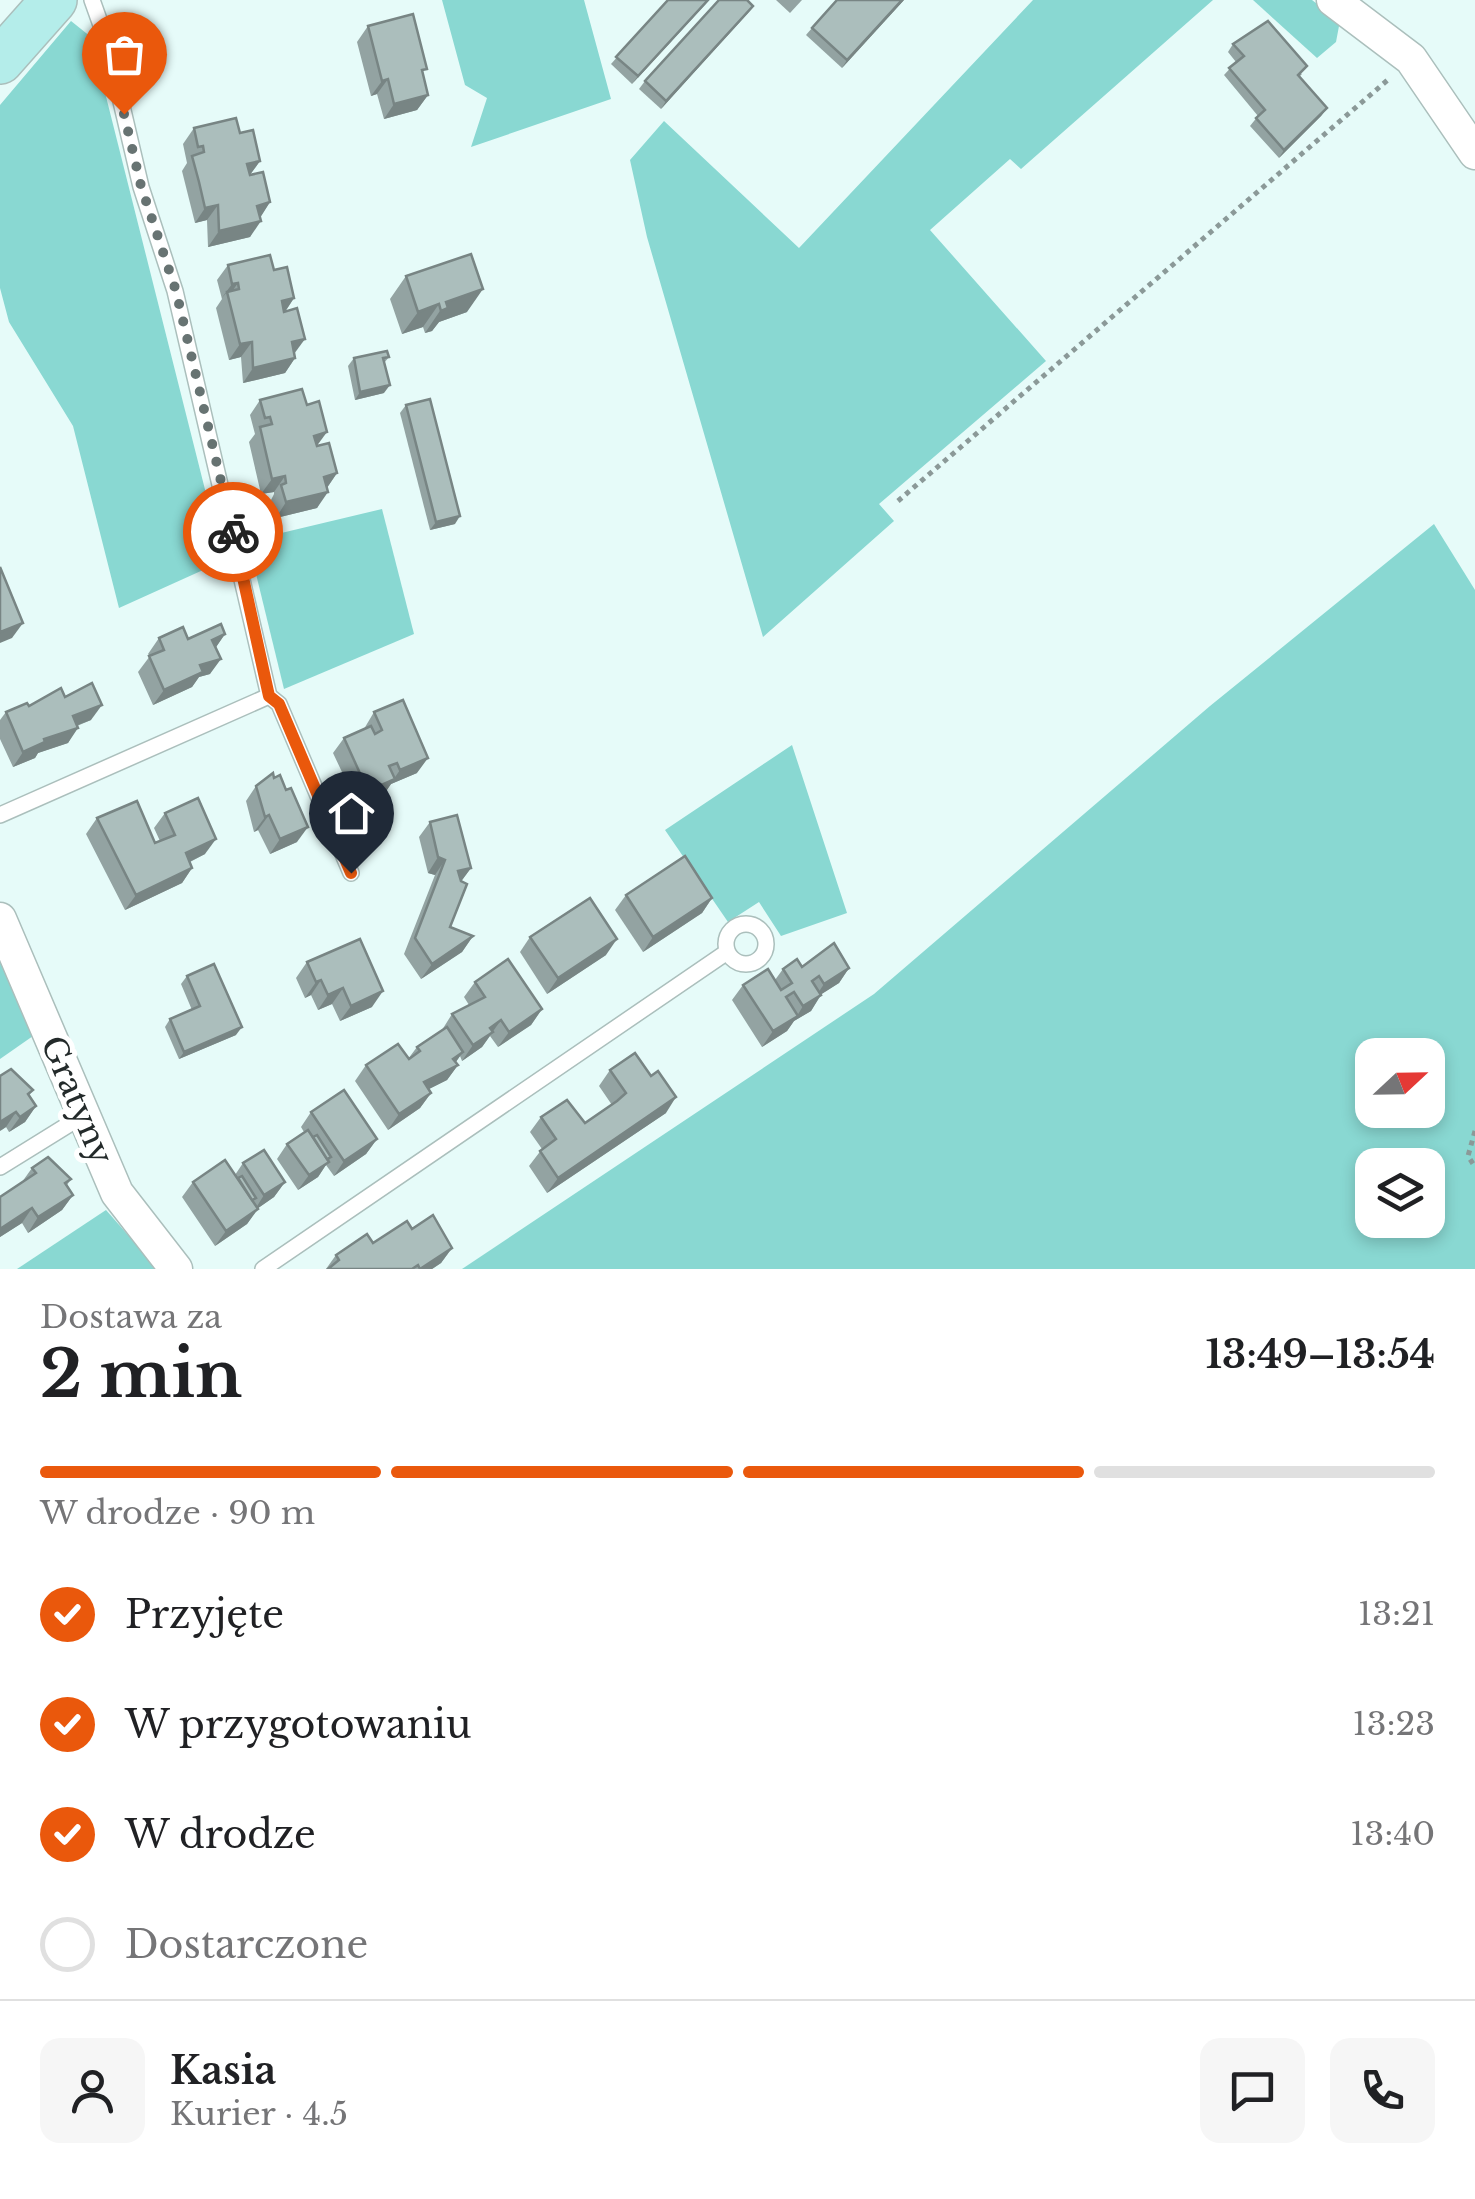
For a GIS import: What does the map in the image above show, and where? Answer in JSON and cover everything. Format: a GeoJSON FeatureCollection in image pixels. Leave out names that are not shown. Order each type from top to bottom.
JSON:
{"type":"FeatureCollection","features":[{"type":"Feature","properties":{"kind":"street"},"geometry":{"type":"LineString","coordinates":[[0,62],[54,0]]}},
{"type":"Feature","properties":{"kind":"street"},"geometry":{"type":"LineString","coordinates":[[1333,0],[1411,60],[1475,153]]}},
{"type":"Feature","properties":{"kind":"street","name":"Gratyny"},"geometry":{"type":"LineString","coordinates":[[0,919],[117,1193],[176,1269]]}},
{"type":"Feature","properties":{"kind":"lane"},"geometry":{"type":"LineString","coordinates":[[92,0],[107,42],[141,186],[176,291],[269,696],[279,704],[351,873]]}},
{"type":"Feature","properties":{"kind":"lane"},"geometry":{"type":"LineString","coordinates":[[0,815],[269,696]]}},
{"type":"Feature","properties":{"kind":"lane"},"geometry":{"type":"LineString","coordinates":[[264,1269],[728,952]]}},
{"type":"Feature","properties":{"kind":"lane"},"geometry":{"type":"LineString","coordinates":[[0,1167],[84,1115]]}},
{"type":"Feature","properties":{"kind":"path"},"geometry":{"type":"LineString","coordinates":[[898,502],[1411,60]]}},
{"type":"Feature","properties":{"kind":"path"},"geometry":{"type":"LineString","coordinates":[[1475,1131],[1468,1156],[1475,1167]]}},
{"type":"Feature","properties":{"kind":"shaded area"},"geometry":{"type":"Polygon","coordinates":[[[442,0],[584,0],[611,99],[471,147],[487,98],[465,85],[442,0]]]}},
{"type":"Feature","properties":{"kind":"shaded area"},"geometry":{"type":"Polygon","coordinates":[[[1033,0],[1213,0],[1021,169],[1010,159],[930,230],[1046,361],[879,504],[894,521],[763,637],[647,237],[630,160],[664,121],[799,248],[1033,0]]]}},
{"type":"Feature","properties":{"kind":"shaded area"},"geometry":{"type":"Polygon","coordinates":[[[1253,0],[1312,0],[1334,17],[1339,26],[1336,42],[1317,58],[1253,0]]]}},
{"type":"Feature","properties":{"kind":"shaded area"},"geometry":{"type":"Polygon","coordinates":[[[71,21],[91,37],[223,561],[119,608],[73,426],[9,322],[0,288],[0,105],[71,21]]]}},
{"type":"Feature","properties":{"kind":"shaded area"},"geometry":{"type":"Polygon","coordinates":[[[382,509],[414,634],[284,689],[248,541],[382,509]]]}},
{"type":"Feature","properties":{"kind":"shaded area"},"geometry":{"type":"Polygon","coordinates":[[[1434,524],[1475,590],[1475,1269],[462,1269],[874,994],[1210,706],[1434,524]]]}},
{"type":"Feature","properties":{"kind":"shaded area"},"geometry":{"type":"Polygon","coordinates":[[[792,745],[847,913],[781,936],[759,902],[728,922],[665,830],[792,745]]]}},
{"type":"Feature","properties":{"kind":"shaded area"},"geometry":{"type":"Polygon","coordinates":[[[0,961],[33,1036],[0,1059],[0,961]]]}},
{"type":"Feature","properties":{"kind":"shaded area"},"geometry":{"type":"Polygon","coordinates":[[[106,1210],[158,1269],[17,1269],[106,1210]]]}},
{"type":"Feature","properties":{"kind":"building"},"geometry":{"type":"Polygon","coordinates":[[[668,0],[708,0],[638,76],[616,57],[668,0]]]}},
{"type":"Feature","properties":{"kind":"building"},"geometry":{"type":"Polygon","coordinates":[[[719,0],[747,0],[753,6],[666,101],[645,81],[719,0]]]}},
{"type":"Feature","properties":{"kind":"building"},"geometry":{"type":"Polygon","coordinates":[[[837,0],[902,0],[847,60],[812,28],[837,0]]]}},
{"type":"Feature","properties":{"kind":"building"},"geometry":{"type":"Polygon","coordinates":[[[413,14],[427,69],[422,70],[428,95],[394,104],[388,79],[382,81],[368,26],[413,14]]]}},
{"type":"Feature","properties":{"kind":"building"},"geometry":{"type":"Polygon","coordinates":[[[1268,21],[1307,66],[1298,75],[1327,108],[1284,150],[1256,118],[1265,110],[1229,68],[1244,56],[1233,44],[1268,21]]]}},
{"type":"Feature","properties":{"kind":"building"},"geometry":{"type":"Polygon","coordinates":[[[236,118],[240,133],[253,130],[260,161],[247,164],[250,175],[263,172],[270,202],[257,206],[261,221],[219,231],[218,205],[205,208],[192,156],[204,152],[203,146],[198,147],[194,128],[236,118]]]}},
{"type":"Feature","properties":{"kind":"building"},"geometry":{"type":"Polygon","coordinates":[[[471,254],[483,289],[446,302],[448,308],[441,311],[439,304],[418,312],[406,276],[471,254]]]}},
{"type":"Feature","properties":{"kind":"building"},"geometry":{"type":"Polygon","coordinates":[[[270,255],[274,270],[287,267],[294,298],[282,301],[284,312],[297,308],[305,339],[292,342],[295,358],[253,368],[252,342],[240,344],[227,292],[239,289],[238,283],[232,284],[228,265],[270,255]]]}},
{"type":"Feature","properties":{"kind":"building"},"geometry":{"type":"Polygon","coordinates":[[[387,351],[389,357],[383,358],[390,385],[360,392],[354,358],[387,351]]]}},
{"type":"Feature","properties":{"kind":"building"},"geometry":{"type":"Polygon","coordinates":[[[302,389],[307,405],[319,401],[327,432],[314,436],[317,446],[329,443],[337,473],[324,477],[328,492],[286,502],[281,485],[286,483],[285,476],[272,479],[260,427],[272,424],[270,417],[265,418],[260,400],[302,389]]]}},
{"type":"Feature","properties":{"kind":"building"},"geometry":{"type":"Polygon","coordinates":[[[430,399],[460,516],[436,522],[406,405],[430,399]]]}},
{"type":"Feature","properties":{"kind":"building"},"geometry":{"type":"Polygon","coordinates":[[[0,567],[23,623],[0,632],[0,567]]]}},
{"type":"Feature","properties":{"kind":"building"},"geometry":{"type":"Polygon","coordinates":[[[221,624],[225,634],[212,640],[221,659],[200,665],[203,672],[164,690],[149,656],[164,650],[159,638],[183,627],[188,639],[221,624]]]}},
{"type":"Feature","properties":{"kind":"building"},"geometry":{"type":"Polygon","coordinates":[[[92,683],[102,705],[73,716],[78,728],[44,739],[45,742],[23,752],[6,712],[27,703],[29,706],[61,688],[65,697],[92,683]]]}},
{"type":"Feature","properties":{"kind":"building"},"geometry":{"type":"Polygon","coordinates":[[[403,700],[428,758],[400,770],[397,763],[389,766],[395,779],[368,791],[344,738],[371,726],[375,734],[382,730],[374,712],[403,700]]]}},
{"type":"Feature","properties":{"kind":"building"},"geometry":{"type":"Polygon","coordinates":[[[273,773],[274,778],[280,775],[286,790],[291,788],[308,827],[280,839],[269,815],[265,817],[256,786],[273,773]]]}},
{"type":"Feature","properties":{"kind":"building"},"geometry":{"type":"Polygon","coordinates":[[[198,798],[216,839],[186,853],[192,868],[136,895],[97,818],[137,801],[155,843],[175,835],[165,813],[198,798]]]}},
{"type":"Feature","properties":{"kind":"building"},"geometry":{"type":"Polygon","coordinates":[[[457,815],[471,868],[458,871],[461,881],[467,884],[450,927],[473,936],[432,964],[415,938],[445,860],[438,857],[430,822],[457,815]]]}},
{"type":"Feature","properties":{"kind":"building"},"geometry":{"type":"Polygon","coordinates":[[[685,856],[712,898],[653,937],[626,895],[685,856]]]}},
{"type":"Feature","properties":{"kind":"building"},"geometry":{"type":"Polygon","coordinates":[[[590,898],[617,939],[558,978],[530,937],[590,898]]]}},
{"type":"Feature","properties":{"kind":"building"},"geometry":{"type":"Polygon","coordinates":[[[360,939],[383,991],[351,1006],[343,988],[328,995],[321,980],[316,982],[307,962],[360,939]]]}},
{"type":"Feature","properties":{"kind":"building"},"geometry":{"type":"Polygon","coordinates":[[[834,943],[849,968],[824,984],[819,976],[812,981],[821,995],[803,1006],[794,992],[786,997],[798,1016],[773,1031],[743,985],[768,969],[781,990],[792,983],[783,969],[797,959],[802,967],[834,943]]]}},
{"type":"Feature","properties":{"kind":"building"},"geometry":{"type":"Polygon","coordinates":[[[508,959],[542,1009],[509,1032],[501,1020],[490,1028],[493,1032],[473,1045],[452,1014],[485,997],[475,982],[508,959]]]}},
{"type":"Feature","properties":{"kind":"building"},"geometry":{"type":"Polygon","coordinates":[[[214,964],[242,1027],[184,1052],[170,1019],[200,1006],[187,976],[214,964]]]}},
{"type":"Feature","properties":{"kind":"building"},"geometry":{"type":"Polygon","coordinates":[[[447,1027],[463,1052],[453,1059],[458,1065],[424,1082],[431,1093],[399,1114],[366,1065],[398,1044],[409,1059],[420,1051],[417,1047],[447,1027]]]}},
{"type":"Feature","properties":{"kind":"building"},"geometry":{"type":"Polygon","coordinates":[[[635,1053],[651,1076],[658,1071],[676,1097],[558,1178],[540,1151],[556,1139],[541,1117],[567,1100],[585,1123],[626,1093],[610,1070],[635,1053]]]}},
{"type":"Feature","properties":{"kind":"building"},"geometry":{"type":"Polygon","coordinates":[[[11,1069],[33,1090],[28,1094],[36,1106],[20,1117],[16,1112],[0,1122],[0,1076],[11,1069]]]}},
{"type":"Feature","properties":{"kind":"building"},"geometry":{"type":"Polygon","coordinates":[[[344,1090],[377,1139],[344,1161],[311,1112],[344,1090]]]}},
{"type":"Feature","properties":{"kind":"building"},"geometry":{"type":"Polygon","coordinates":[[[308,1130],[329,1162],[309,1175],[287,1144],[308,1130]]]}},
{"type":"Feature","properties":{"kind":"building"},"geometry":{"type":"Polygon","coordinates":[[[317,1135],[331,1157],[327,1159],[313,1137],[317,1135]]]}},
{"type":"Feature","properties":{"kind":"building"},"geometry":{"type":"Polygon","coordinates":[[[264,1150],[285,1182],[264,1195],[243,1163],[264,1150]]]}},
{"type":"Feature","properties":{"kind":"building"},"geometry":{"type":"Polygon","coordinates":[[[48,1157],[71,1179],[65,1183],[73,1195],[38,1217],[32,1208],[0,1229],[0,1197],[36,1173],[32,1168],[48,1157]]]}},
{"type":"Feature","properties":{"kind":"building"},"geometry":{"type":"Polygon","coordinates":[[[225,1160],[258,1209],[226,1231],[193,1182],[225,1160]]]}},
{"type":"Feature","properties":{"kind":"building"},"geometry":{"type":"Polygon","coordinates":[[[242,1176],[256,1198],[252,1200],[238,1178],[242,1176]]]}},
{"type":"Feature","properties":{"kind":"building"},"geometry":{"type":"Polygon","coordinates":[[[433,1215],[452,1248],[420,1269],[418,1265],[412,1269],[328,1269],[339,1260],[336,1255],[367,1234],[373,1243],[407,1221],[412,1229],[433,1215]]]}},
{"type":"Feature","properties":{"kind":"way so far"},"geometry":{"type":"LineString","coordinates":[[124,114],[141,186],[176,291],[233,532]]}},
{"type":"Feature","properties":{"kind":"route"},"geometry":{"type":"LineString","coordinates":[[233,532],[269,696],[279,704],[351,873]]}}]}
